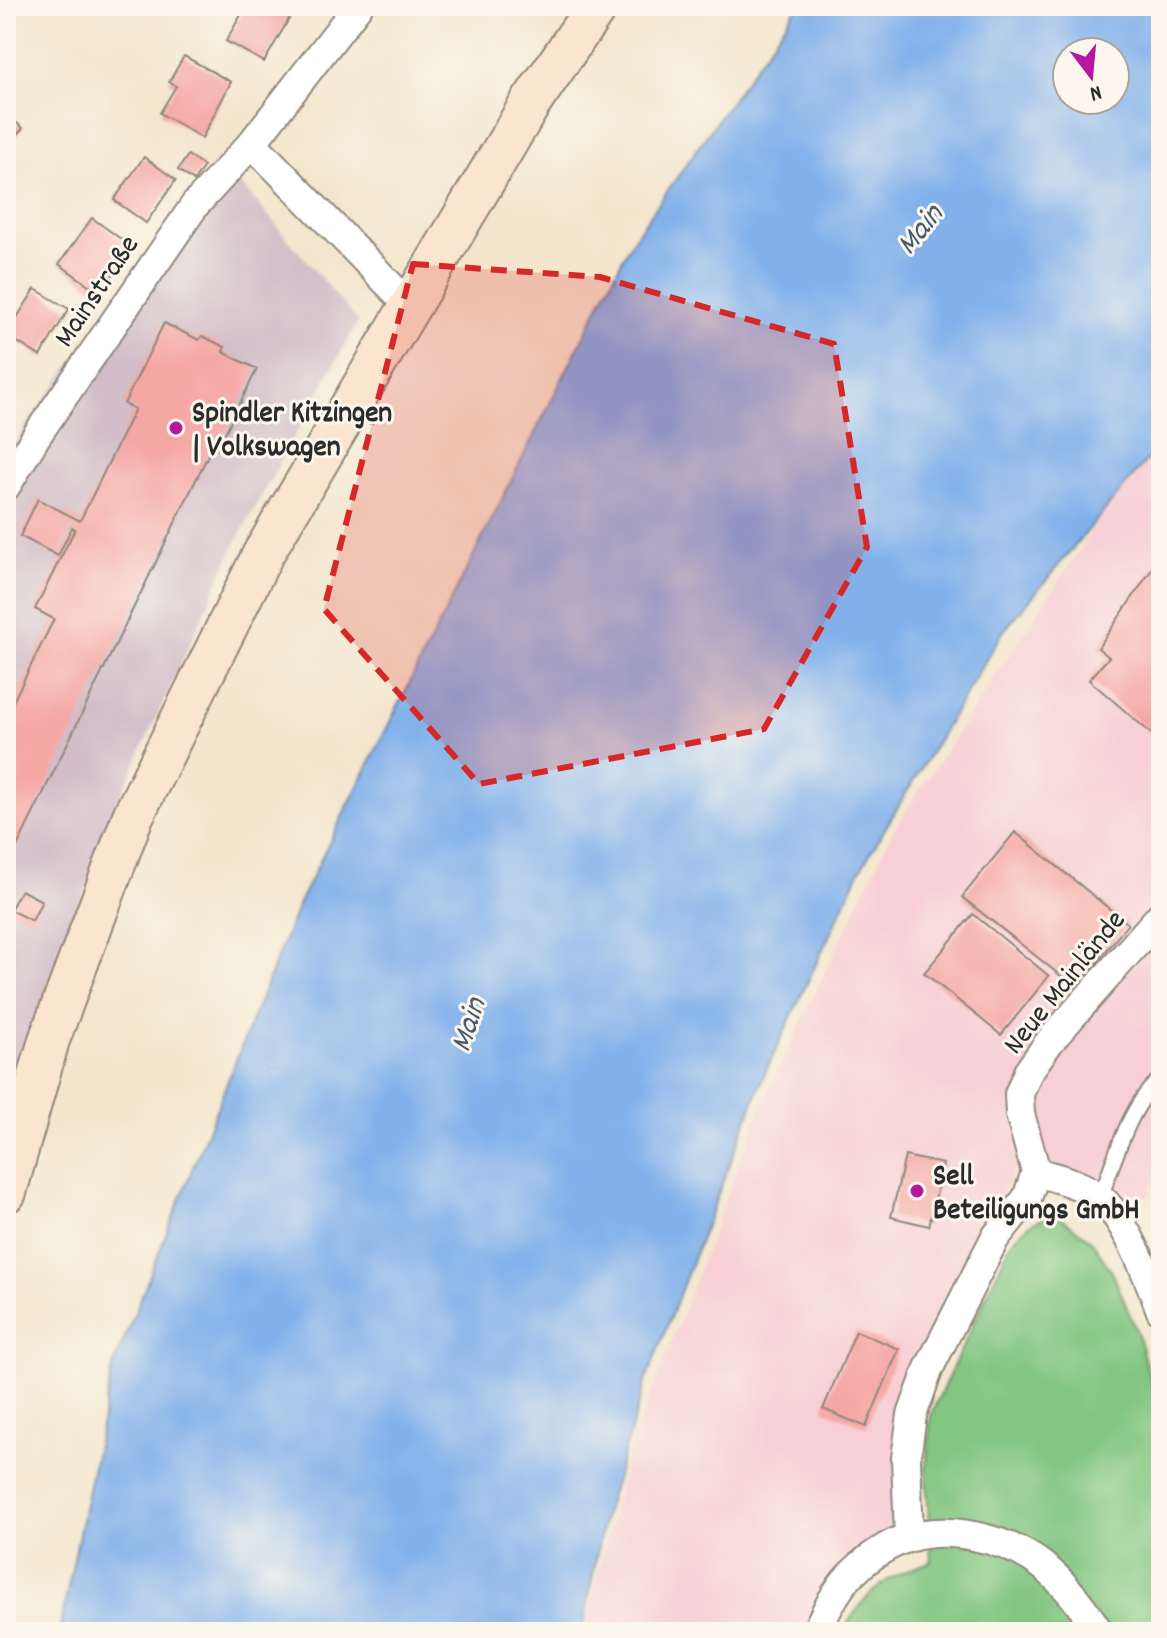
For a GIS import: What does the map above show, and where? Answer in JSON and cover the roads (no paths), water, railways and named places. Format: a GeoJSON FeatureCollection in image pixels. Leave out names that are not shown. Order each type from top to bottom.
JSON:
{"type":"FeatureCollection","features":[{"type":"Feature","properties":{"kind":"main road"},"geometry":{"type":"LineString","coordinates":[[6,1192],[49,1040],[133,816],[263,554],[530,104],[597,6]]}},
{"type":"Feature","properties":{"kind":"street","name":"Mainstraße"},"geometry":{"type":"LineString","coordinates":[[6,486],[37,435],[195,205],[252,143],[358,6]]}},
{"type":"Feature","properties":{"kind":"street"},"geometry":{"type":"LineString","coordinates":[[252,143],[409,305]]}},
{"type":"Feature","properties":{"kind":"street","name":"Neue Mainlände"},"geometry":{"type":"LineString","coordinates":[[1036,1172],[1020,1114],[1019,1094],[1028,1072],[1050,1041],[1161,915]]}},
{"type":"Feature","properties":{"kind":"street"},"geometry":{"type":"LineString","coordinates":[[909,1537],[906,1458],[912,1415],[929,1368],[995,1238],[1027,1198],[1036,1172],[1066,1181],[1100,1198],[1148,1259],[1161,1311]]}},
{"type":"Feature","properties":{"kind":"street"},"geometry":{"type":"LineString","coordinates":[[816,1632],[834,1596],[855,1570],[886,1548],[909,1537],[937,1534],[1003,1543],[1034,1559],[1061,1582],[1099,1632]]}},
{"type":"Feature","properties":{"kind":"lane"},"geometry":{"type":"LineString","coordinates":[[1100,1198],[1131,1122],[1151,1087],[1161,1079]]}},
{"type":"Feature","properties":{"kind":"water","name":"Main"},"geometry":{"type":"Polygon","coordinates":[[[798,6],[1161,6],[1161,443],[1002,633],[859,872],[765,1073],[645,1383],[603,1522],[582,1632],[59,1632],[113,1367],[299,903],[630,244],[798,6]]]}},
{"type":"Feature","properties":{"kind":"place","name":"Spindler Kitzingen | Volkswagen"},"geometry":{"type":"Point","coordinates":[176,428]}},
{"type":"Feature","properties":{"kind":"place","name":"Sell Beteiligungs GmbH"},"geometry":{"type":"Point","coordinates":[917,1191]}}]}
